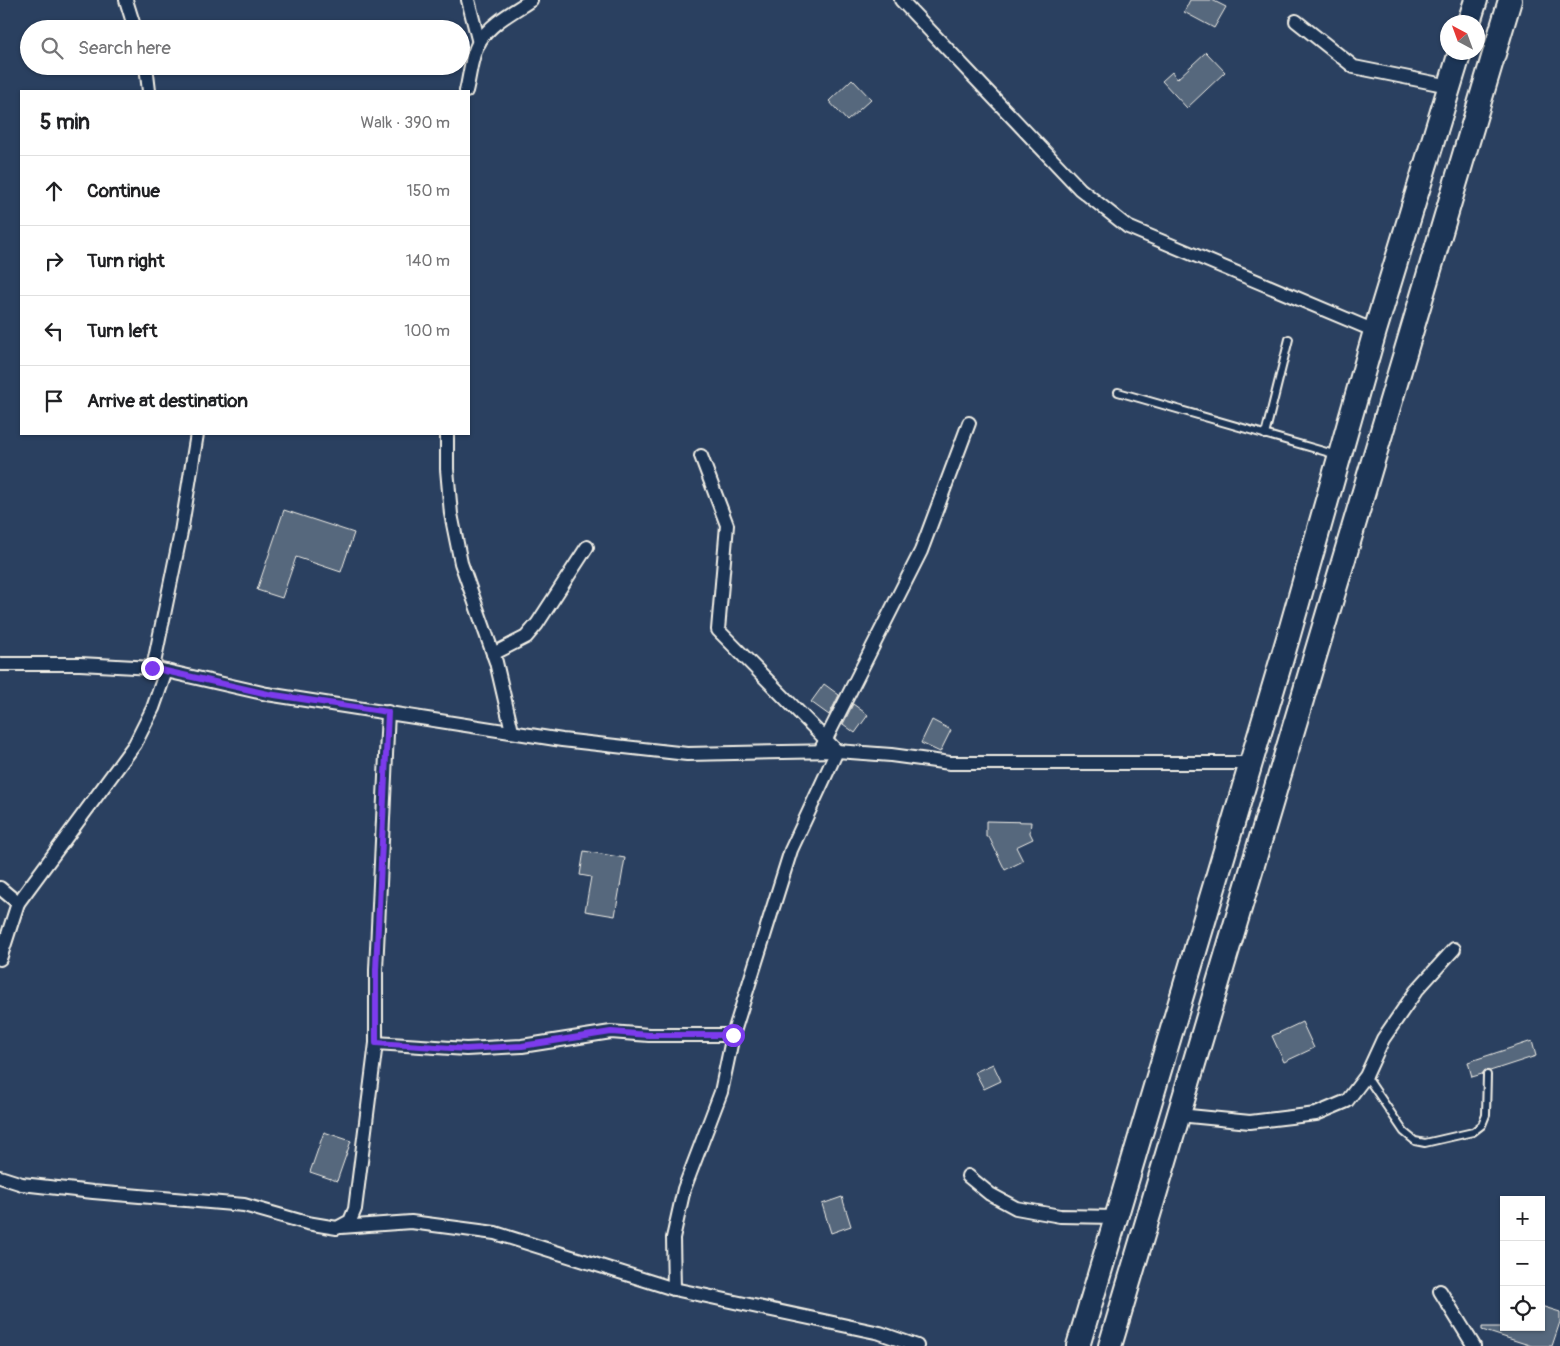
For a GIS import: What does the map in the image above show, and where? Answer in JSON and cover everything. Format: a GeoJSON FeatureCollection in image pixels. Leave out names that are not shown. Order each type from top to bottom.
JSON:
{"type":"FeatureCollection","features":[{"type":"Feature","properties":{"kind":"highway"},"geometry":{"type":"LineString","coordinates":[[1471,15],[1476,0]]}},
{"type":"Feature","properties":{"kind":"highway"},"geometry":{"type":"LineString","coordinates":[[1110,1346],[1510,0]]}},
{"type":"Feature","properties":{"kind":"highway"},"geometry":{"type":"LineString","coordinates":[[1078,1346],[1341,456],[1375,331],[1457,60]]}},
{"type":"Feature","properties":{"kind":"street"},"geometry":{"type":"LineString","coordinates":[[126,0],[132,20]]}},
{"type":"Feature","properties":{"kind":"street"},"geometry":{"type":"LineString","coordinates":[[468,0],[479,42]]}},
{"type":"Feature","properties":{"kind":"street"},"geometry":{"type":"LineString","coordinates":[[470,73],[479,42],[493,26],[531,0]]}},
{"type":"Feature","properties":{"kind":"street"},"geometry":{"type":"LineString","coordinates":[[901,0],[1080,189],[1128,227],[1375,331]]}},
{"type":"Feature","properties":{"kind":"street"},"geometry":{"type":"LineString","coordinates":[[1296,21],[1354,67],[1449,86]]}},
{"type":"Feature","properties":{"kind":"street"},"geometry":{"type":"LineString","coordinates":[[147,75],[150,90]]}},
{"type":"Feature","properties":{"kind":"street"},"geometry":{"type":"LineString","coordinates":[[466,90],[470,75]]}},
{"type":"Feature","properties":{"kind":"street"},"geometry":{"type":"LineString","coordinates":[[820,751],[920,551],[969,423]]}},
{"type":"Feature","properties":{"kind":"street"},"geometry":{"type":"LineString","coordinates":[[152,668],[182,532],[197,435]]}},
{"type":"Feature","properties":{"kind":"street"},"geometry":{"type":"LineString","coordinates":[[447,435],[447,469],[451,514],[461,563],[493,654],[512,732]]}},
{"type":"Feature","properties":{"kind":"street"},"geometry":{"type":"LineString","coordinates":[[701,456],[727,525],[718,630],[837,751]]}},
{"type":"Feature","properties":{"kind":"street"},"geometry":{"type":"LineString","coordinates":[[493,654],[526,637],[537,624],[587,547]]}},
{"type":"Feature","properties":{"kind":"street"},"geometry":{"type":"LineString","coordinates":[[0,664],[80,664],[152,668],[268,694],[562,740],[687,754],[837,751],[891,755],[950,763],[1250,763]]}},
{"type":"Feature","properties":{"kind":"street"},"geometry":{"type":"LineString","coordinates":[[0,959],[18,903],[136,744],[153,708],[166,671]]}},
{"type":"Feature","properties":{"kind":"street"},"geometry":{"type":"LineString","coordinates":[[336,1228],[350,1221],[355,1209],[376,1043],[376,970],[388,712]]}},
{"type":"Feature","properties":{"kind":"street"},"geometry":{"type":"LineString","coordinates":[[674,1289],[673,1238],[684,1189],[720,1092],[733,1035],[791,850],[837,751]]}},
{"type":"Feature","properties":{"kind":"street"},"geometry":{"type":"LineString","coordinates":[[0,888],[18,903]]}},
{"type":"Feature","properties":{"kind":"street"},"geometry":{"type":"LineString","coordinates":[[1179,1115],[1250,1122],[1316,1114],[1347,1101],[1366,1076],[1383,1039],[1416,991],[1454,949]]}},
{"type":"Feature","properties":{"kind":"street"},"geometry":{"type":"LineString","coordinates":[[376,1043],[466,1049],[522,1046],[611,1032],[649,1035],[733,1035]]}},
{"type":"Feature","properties":{"kind":"street"},"geometry":{"type":"LineString","coordinates":[[968,1176],[990,1194],[1016,1208],[1060,1216],[1116,1217]]}},
{"type":"Feature","properties":{"kind":"street"},"geometry":{"type":"LineString","coordinates":[[0,1177],[22,1184],[244,1205],[307,1223],[336,1228],[411,1222],[495,1233],[674,1289],[880,1333],[917,1346]]}},
{"type":"Feature","properties":{"kind":"street"},"geometry":{"type":"LineString","coordinates":[[1440,1291],[1474,1346]]}},
{"type":"Feature","properties":{"kind":"lane"},"geometry":{"type":"LineString","coordinates":[[1265,435],[1289,339]]}},
{"type":"Feature","properties":{"kind":"lane"},"geometry":{"type":"LineString","coordinates":[[1118,392],[1341,456]]}},
{"type":"Feature","properties":{"kind":"lane"},"geometry":{"type":"LineString","coordinates":[[1366,1076],[1404,1132],[1415,1141],[1426,1143],[1473,1132],[1482,1125],[1486,1115],[1487,1075]]}},
{"type":"Feature","properties":{"kind":"building"},"geometry":{"type":"Polygon","coordinates":[[[1190,0],[1212,0],[1226,7],[1214,28],[1184,12],[1190,0]]]}},
{"type":"Feature","properties":{"kind":"building"},"geometry":{"type":"Polygon","coordinates":[[[1206,52],[1225,72],[1187,108],[1162,81],[1172,72],[1177,79],[1206,52]]]}},
{"type":"Feature","properties":{"kind":"building"},"geometry":{"type":"Polygon","coordinates":[[[852,79],[871,99],[847,121],[829,101],[852,79]]]}},
{"type":"Feature","properties":{"kind":"building"},"geometry":{"type":"Polygon","coordinates":[[[284,510],[354,533],[341,572],[296,557],[282,598],[257,590],[284,510]]]}},
{"type":"Feature","properties":{"kind":"building"},"geometry":{"type":"Polygon","coordinates":[[[824,684],[839,695],[829,715],[811,702],[824,684]]]}},
{"type":"Feature","properties":{"kind":"building"},"geometry":{"type":"Polygon","coordinates":[[[853,704],[868,715],[855,733],[843,724],[853,704]]]}},
{"type":"Feature","properties":{"kind":"building"},"geometry":{"type":"Polygon","coordinates":[[[932,720],[951,730],[940,752],[921,743],[932,720]]]}},
{"type":"Feature","properties":{"kind":"building"},"geometry":{"type":"Polygon","coordinates":[[[986,821],[1031,822],[1030,833],[1033,839],[1016,847],[1023,861],[1005,870],[989,837],[986,837],[986,821]]]}},
{"type":"Feature","properties":{"kind":"building"},"geometry":{"type":"Polygon","coordinates":[[[584,851],[625,858],[615,916],[585,911],[591,877],[580,875],[584,851]]]}},
{"type":"Feature","properties":{"kind":"building"},"geometry":{"type":"Polygon","coordinates":[[[1302,1022],[1314,1048],[1284,1062],[1272,1036],[1302,1022]]]}},
{"type":"Feature","properties":{"kind":"building"},"geometry":{"type":"Polygon","coordinates":[[[1532,1041],[1536,1056],[1490,1071],[1485,1070],[1482,1074],[1472,1077],[1468,1062],[1532,1041]]]}},
{"type":"Feature","properties":{"kind":"building"},"geometry":{"type":"Polygon","coordinates":[[[993,1064],[1001,1081],[984,1089],[975,1072],[993,1064]]]}},
{"type":"Feature","properties":{"kind":"building"},"geometry":{"type":"Polygon","coordinates":[[[324,1132],[351,1141],[337,1181],[310,1172],[324,1132]]]}},
{"type":"Feature","properties":{"kind":"building"},"geometry":{"type":"Polygon","coordinates":[[[842,1197],[851,1226],[831,1233],[822,1204],[842,1197]]]}},
{"type":"Feature","properties":{"kind":"building"},"geometry":{"type":"Polygon","coordinates":[[[1545,1307],[1560,1312],[1560,1322],[1552,1346],[1532,1346],[1482,1330],[1482,1327],[1500,1327],[1500,1331],[1545,1331],[1545,1307]]]}},
{"type":"Feature","properties":{"kind":"route"},"geometry":{"type":"LineString","coordinates":[[152,668],[268,694],[388,712],[376,970],[376,1043],[466,1049],[522,1046],[611,1032],[649,1035],[733,1035]]}}]}
